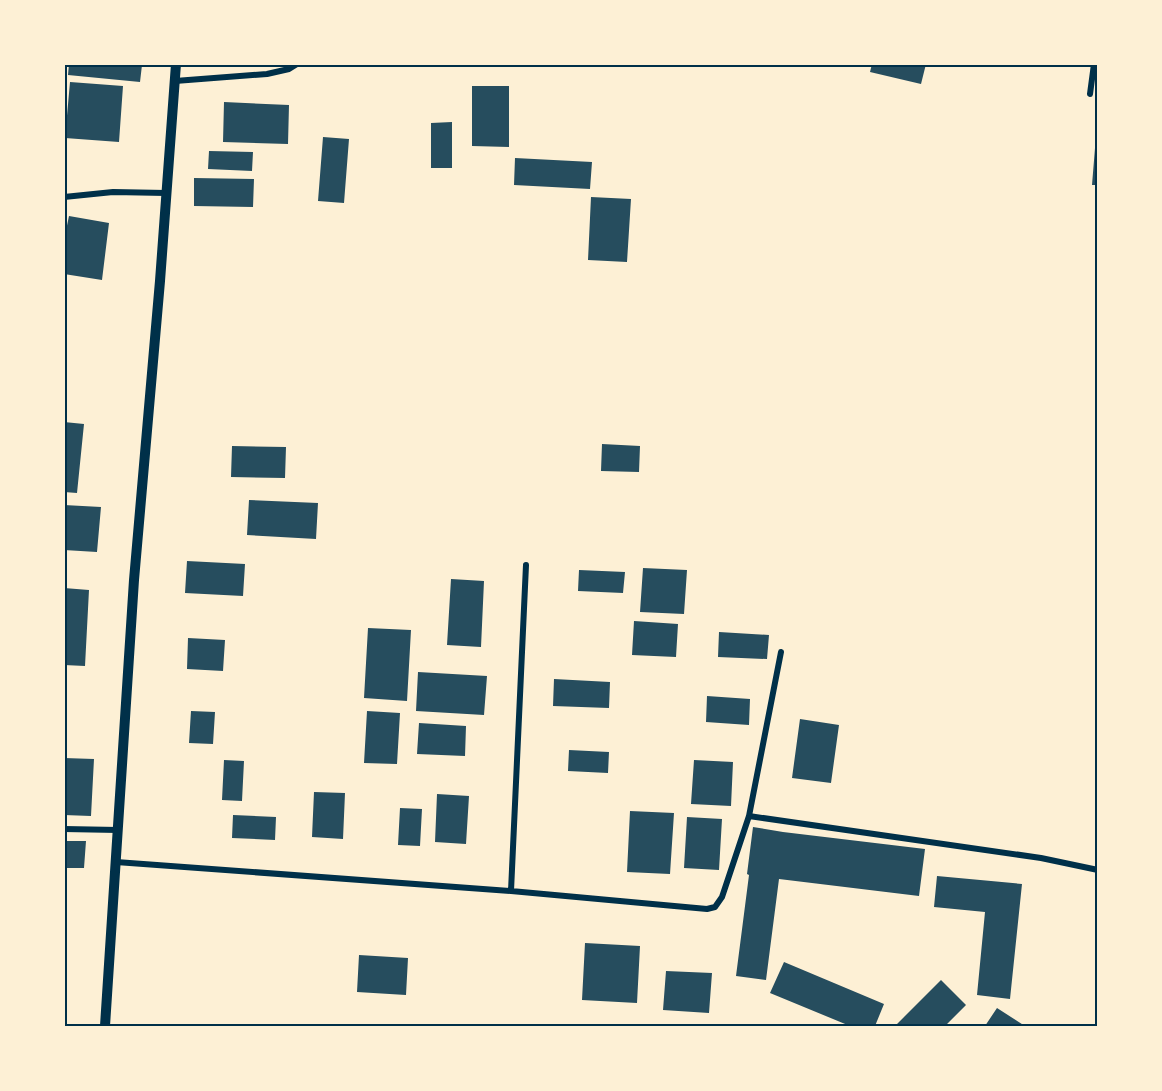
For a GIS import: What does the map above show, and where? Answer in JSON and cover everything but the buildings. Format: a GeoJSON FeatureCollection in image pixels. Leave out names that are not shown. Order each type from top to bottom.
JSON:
{"type":"FeatureCollection","features":[{"type":"Feature","properties":{"kind":"street"},"geometry":{"type":"LineString","coordinates":[[105,1026],[134,580],[176,64]]}},
{"type":"Feature","properties":{"kind":"street"},"geometry":{"type":"LineString","coordinates":[[175,81],[267,74],[289,69],[297,64]]}},
{"type":"Feature","properties":{"kind":"street"},"geometry":{"type":"LineString","coordinates":[[1090,94],[1094,64]]}},
{"type":"Feature","properties":{"kind":"street"},"geometry":{"type":"LineString","coordinates":[[64,198],[113,192],[166,193]]}},
{"type":"Feature","properties":{"kind":"street"},"geometry":{"type":"LineString","coordinates":[[511,891],[526,565]]}},
{"type":"Feature","properties":{"kind":"street"},"geometry":{"type":"LineString","coordinates":[[116,862],[715,908],[722,897],[749,816],[781,652]]}},
{"type":"Feature","properties":{"kind":"street"},"geometry":{"type":"LineString","coordinates":[[749,816],[1041,858],[1098,870]]}},
{"type":"Feature","properties":{"kind":"street"},"geometry":{"type":"LineString","coordinates":[[64,829],[118,830]]}}]}
